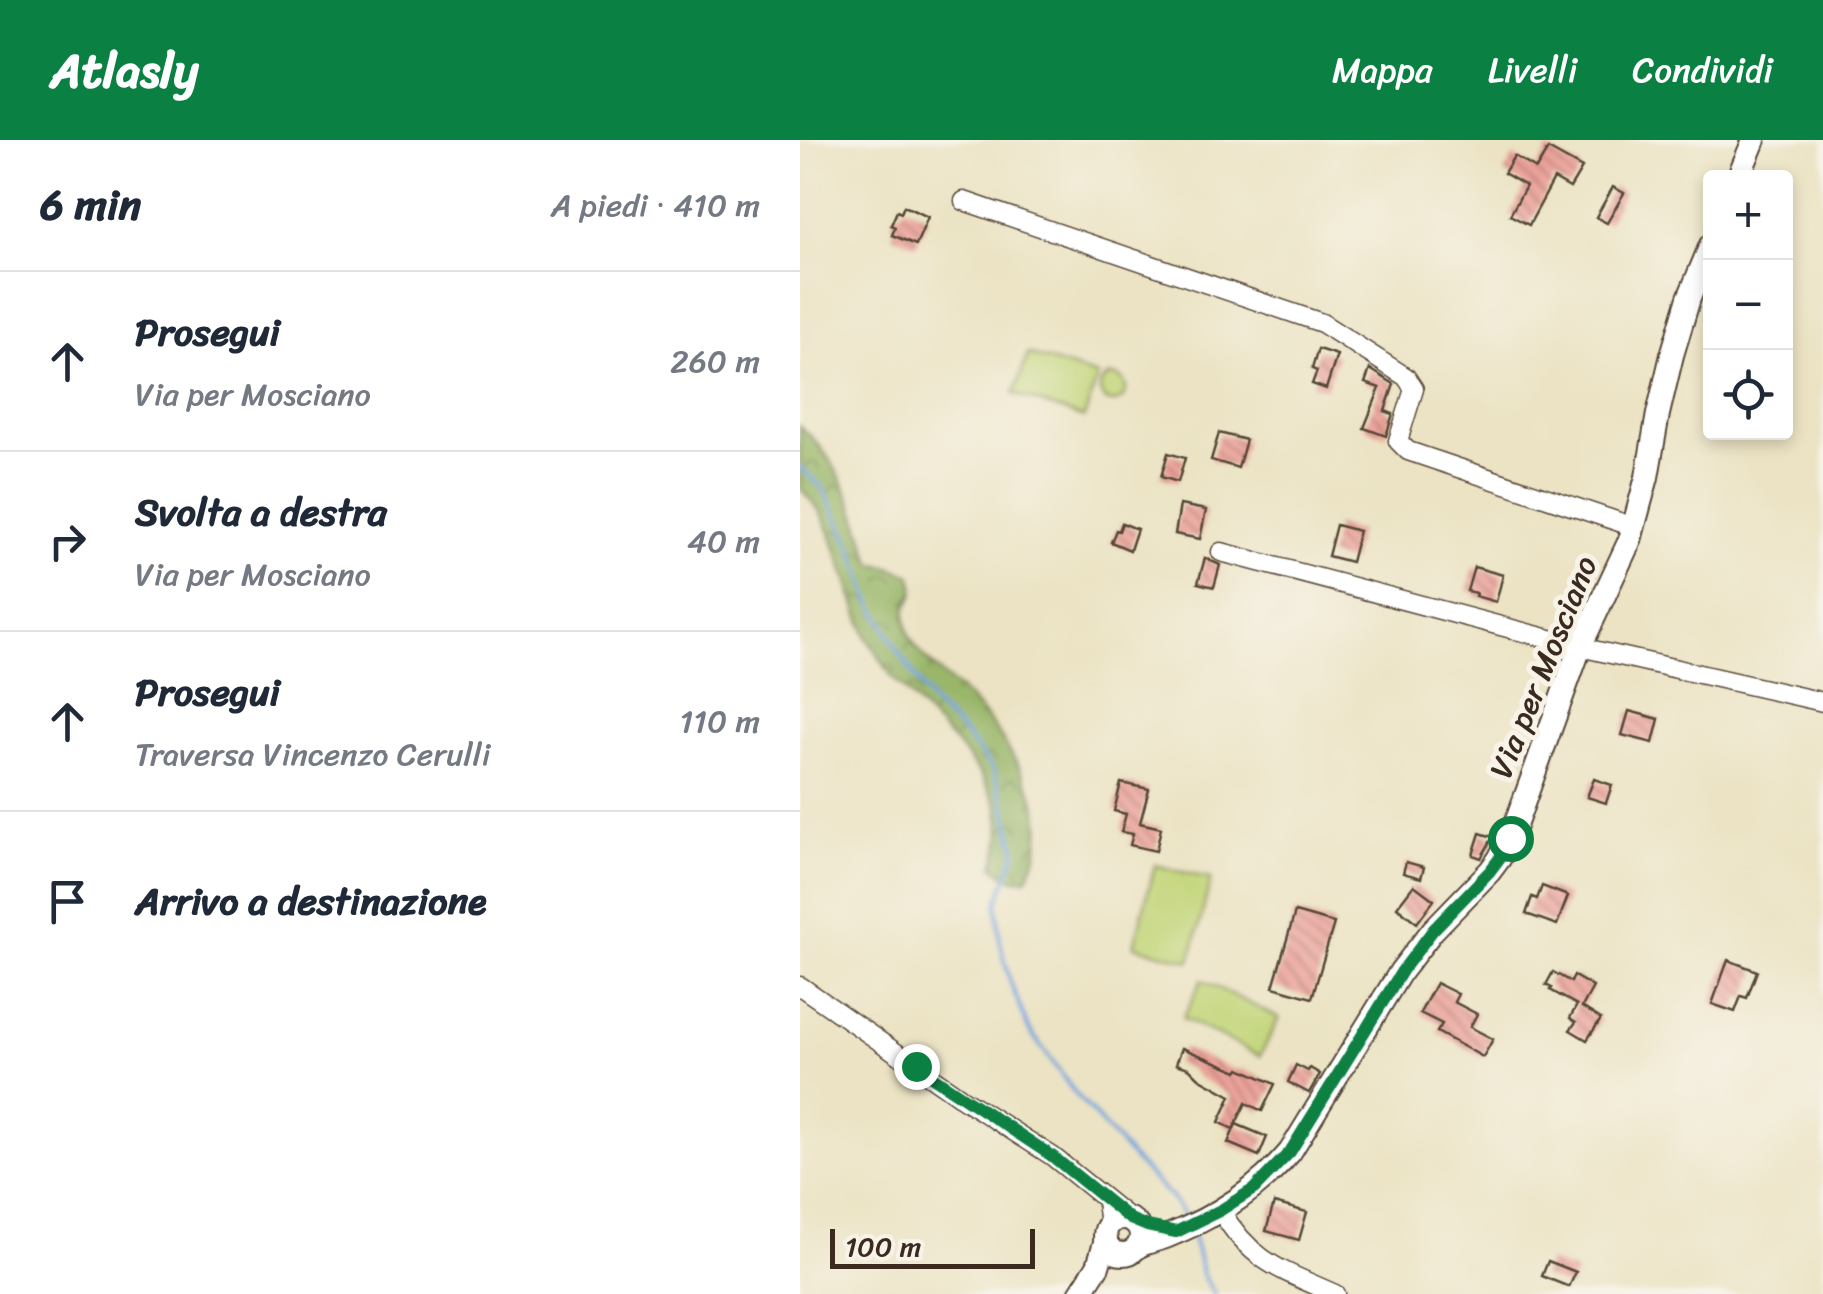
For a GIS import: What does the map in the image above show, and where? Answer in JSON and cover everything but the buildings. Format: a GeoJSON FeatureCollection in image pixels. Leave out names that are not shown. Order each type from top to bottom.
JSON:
{"type":"FeatureCollection","features":[{"type":"Feature","properties":{"kind":"main road"},"geometry":{"type":"LineString","coordinates":[[1741,170],[1754,140]]}},
{"type":"Feature","properties":{"kind":"main road","name":"Via per Mosciano"},"geometry":{"type":"LineString","coordinates":[[1123,1234],[1176,1232],[1254,1189],[1290,1152],[1402,971],[1433,930],[1499,859],[1512,834],[1580,647],[1630,540],[1672,356],[1704,260]]}},
{"type":"Feature","properties":{"kind":"main road"},"geometry":{"type":"LineString","coordinates":[[1080,1294],[1123,1234]]}},
{"type":"Feature","properties":{"kind":"street"},"geometry":{"type":"LineString","coordinates":[[964,202],[1322,323],[1406,377],[1414,389],[1398,442],[1408,451],[1634,527]]}},
{"type":"Feature","properties":{"kind":"street"},"geometry":{"type":"LineString","coordinates":[[1221,552],[1580,647],[1823,702]]}},
{"type":"Feature","properties":{"kind":"street"},"geometry":{"type":"LineString","coordinates":[[800,986],[1052,1156],[1106,1200],[1123,1234]]}},
{"type":"Feature","properties":{"kind":"street"},"geometry":{"type":"LineString","coordinates":[[1221,1210],[1255,1255],[1335,1294]]}},
{"type":"Feature","properties":{"kind":"green space"},"geometry":{"type":"Polygon","coordinates":[[[1028,354],[1098,376],[1084,418],[1014,394],[1028,354]]]}},
{"type":"Feature","properties":{"kind":"green space"},"geometry":{"type":"Polygon","coordinates":[[[1113,376],[1122,380],[1126,389],[1122,398],[1113,402],[1104,398],[1100,389],[1104,380],[1113,376]]]}},
{"type":"Feature","properties":{"kind":"green space"},"geometry":{"type":"Polygon","coordinates":[[[800,426],[822,449],[839,476],[873,564],[911,575],[914,593],[906,616],[913,642],[980,711],[1025,778],[1036,805],[1039,834],[1037,853],[1026,879],[1008,877],[994,866],[1001,836],[998,807],[981,775],[892,677],[867,638],[833,540],[820,511],[800,488],[800,426]]]}},
{"type":"Feature","properties":{"kind":"green space"},"geometry":{"type":"Polygon","coordinates":[[[1155,865],[1211,879],[1190,961],[1134,946],[1155,865]]]}},
{"type":"Feature","properties":{"kind":"green space"},"geometry":{"type":"Polygon","coordinates":[[[1202,980],[1279,1018],[1260,1056],[1183,1018],[1202,980]]]}},
{"type":"Feature","properties":{"kind":"waterway"},"geometry":{"type":"LineString","coordinates":[[800,467],[823,488],[852,548],[871,601],[897,649],[932,703],[963,732],[993,769],[1016,852],[997,903],[1000,941],[1028,1028],[1074,1092],[1171,1197],[1187,1220]]}},
{"type":"Feature","properties":{"kind":"waterway"},"geometry":{"type":"LineString","coordinates":[[1192,1234],[1203,1276],[1214,1294]]}},
{"type":"Feature","properties":{"kind":"route"},"geometry":{"type":"LineString","coordinates":[[916,1066],[1052,1156],[1130,1219],[1176,1232],[1240,1199],[1280,1164],[1402,971],[1433,930],[1490,871],[1510,838]]}}]}
